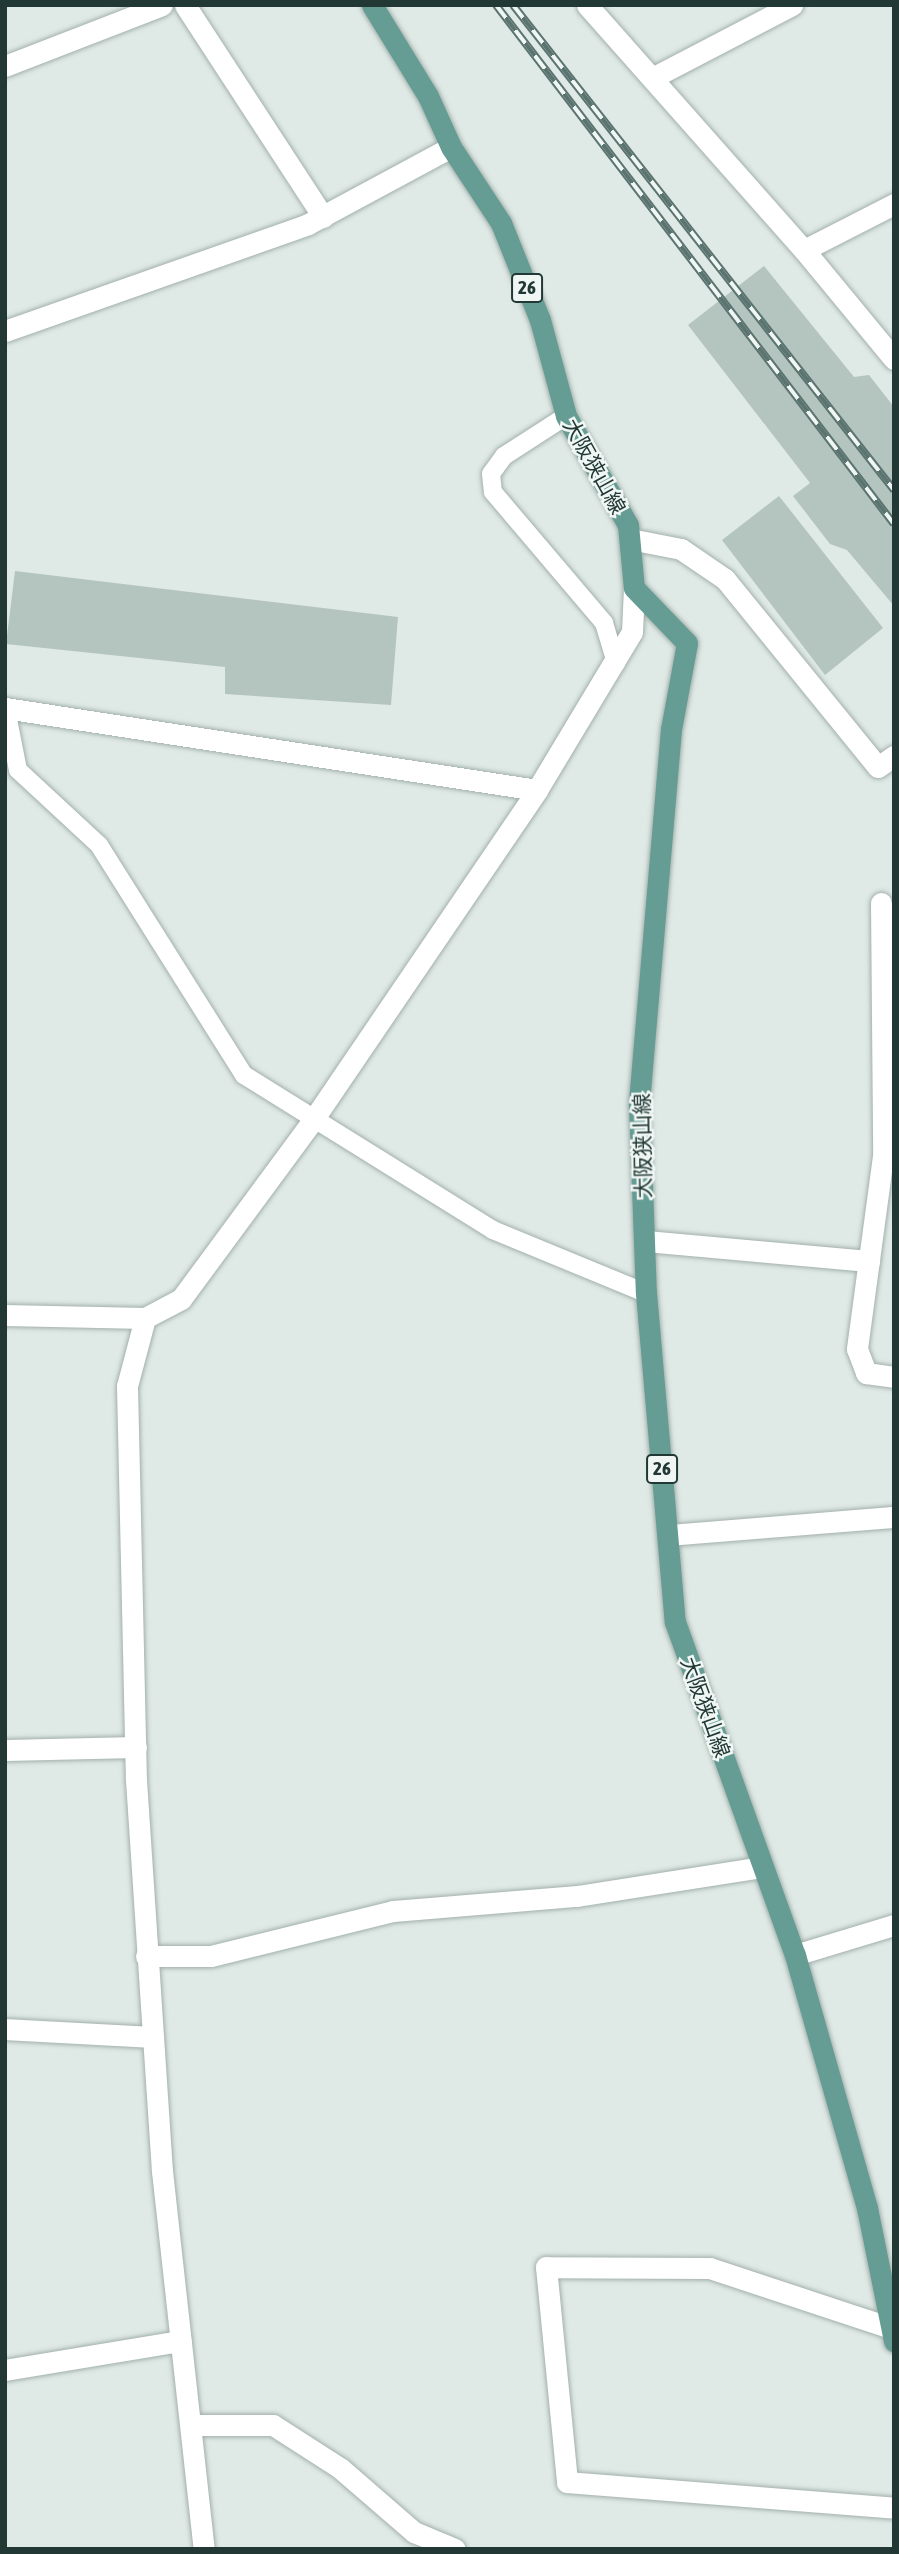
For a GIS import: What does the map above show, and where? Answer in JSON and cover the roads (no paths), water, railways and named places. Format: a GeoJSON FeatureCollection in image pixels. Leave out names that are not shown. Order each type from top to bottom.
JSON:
{"type":"FeatureCollection","features":[{"type":"Feature","properties":{"kind":"main road","name":"大阪狭山線"},"geometry":{"type":"LineString","coordinates":[[372,5],[428,96],[451,146],[501,223],[540,320],[566,416],[628,525],[634,588],[687,643],[671,729],[639,1105],[646,1293],[676,1622],[795,1955],[887,2274],[892,2334]]}},
{"type":"Feature","properties":{"kind":"street"},"geometry":{"type":"LineString","coordinates":[[5,66],[162,5]]}},
{"type":"Feature","properties":{"kind":"street"},"geometry":{"type":"LineString","coordinates":[[185,5],[323,217]]}},
{"type":"Feature","properties":{"kind":"street"},"geometry":{"type":"LineString","coordinates":[[587,5],[804,250],[894,359]]}},
{"type":"Feature","properties":{"kind":"street"},"geometry":{"type":"LineString","coordinates":[[652,78],[792,5]]}},
{"type":"Feature","properties":{"kind":"street"},"geometry":{"type":"LineString","coordinates":[[5,331],[323,217],[451,146]]}},
{"type":"Feature","properties":{"kind":"street"},"geometry":{"type":"LineString","coordinates":[[804,250],[894,204]]}},
{"type":"Feature","properties":{"kind":"street"},"geometry":{"type":"LineString","coordinates":[[630,539],[681,549],[725,579],[878,767],[894,756]]}},
{"type":"Feature","properties":{"kind":"street"},"geometry":{"type":"LineString","coordinates":[[5,1315],[145,1318],[181,1299],[313,1120],[537,790],[616,663],[632,632],[634,588]]}},
{"type":"Feature","properties":{"kind":"street"},"geometry":{"type":"LineString","coordinates":[[6,709],[537,790]]}},
{"type":"Feature","properties":{"kind":"street"},"geometry":{"type":"LineString","coordinates":[[881,903],[888,1156],[869,1261],[857,1349],[866,1373],[894,1377]]}},
{"type":"Feature","properties":{"kind":"street"},"geometry":{"type":"LineString","coordinates":[[645,1241],[869,1261]]}},
{"type":"Feature","properties":{"kind":"street"},"geometry":{"type":"LineString","coordinates":[[145,1318],[127,1386],[136,1747],[146,1956],[181,2341],[204,2549]]}},
{"type":"Feature","properties":{"kind":"street"},"geometry":{"type":"LineString","coordinates":[[667,1535],[894,1517]]}},
{"type":"Feature","properties":{"kind":"street"},"geometry":{"type":"LineString","coordinates":[[5,1750],[136,1747]]}},
{"type":"Feature","properties":{"kind":"street"},"geometry":{"type":"LineString","coordinates":[[146,1956],[211,1956],[393,1911],[577,1896],[762,1867]]}},
{"type":"Feature","properties":{"kind":"street"},"geometry":{"type":"LineString","coordinates":[[795,1955],[894,1925]]}},
{"type":"Feature","properties":{"kind":"street"},"geometry":{"type":"LineString","coordinates":[[5,2029],[152,2037]]}},
{"type":"Feature","properties":{"kind":"street"},"geometry":{"type":"LineString","coordinates":[[892,2334],[710,2268],[546,2267],[567,2482],[894,2508]]}},
{"type":"Feature","properties":{"kind":"street"},"geometry":{"type":"LineString","coordinates":[[5,2370],[181,2341]]}},
{"type":"Feature","properties":{"kind":"street"},"geometry":{"type":"LineString","coordinates":[[191,2425],[273,2426],[340,2468],[414,2532],[455,2549]]}},
{"type":"Feature","properties":{"kind":"lane"},"geometry":{"type":"LineString","coordinates":[[566,416],[504,456],[491,474],[493,492],[604,623],[616,663]]}},
{"type":"Feature","properties":{"kind":"lane"},"geometry":{"type":"LineString","coordinates":[[6,709],[18,770],[99,845],[244,1075],[493,1230],[646,1293]]}},
{"type":"Feature","properties":{"kind":"railway"},"geometry":{"type":"LineString","coordinates":[[496,5],[894,524]]}},
{"type":"Feature","properties":{"kind":"railway"},"geometry":{"type":"LineString","coordinates":[[513,5],[894,490]]}}]}
